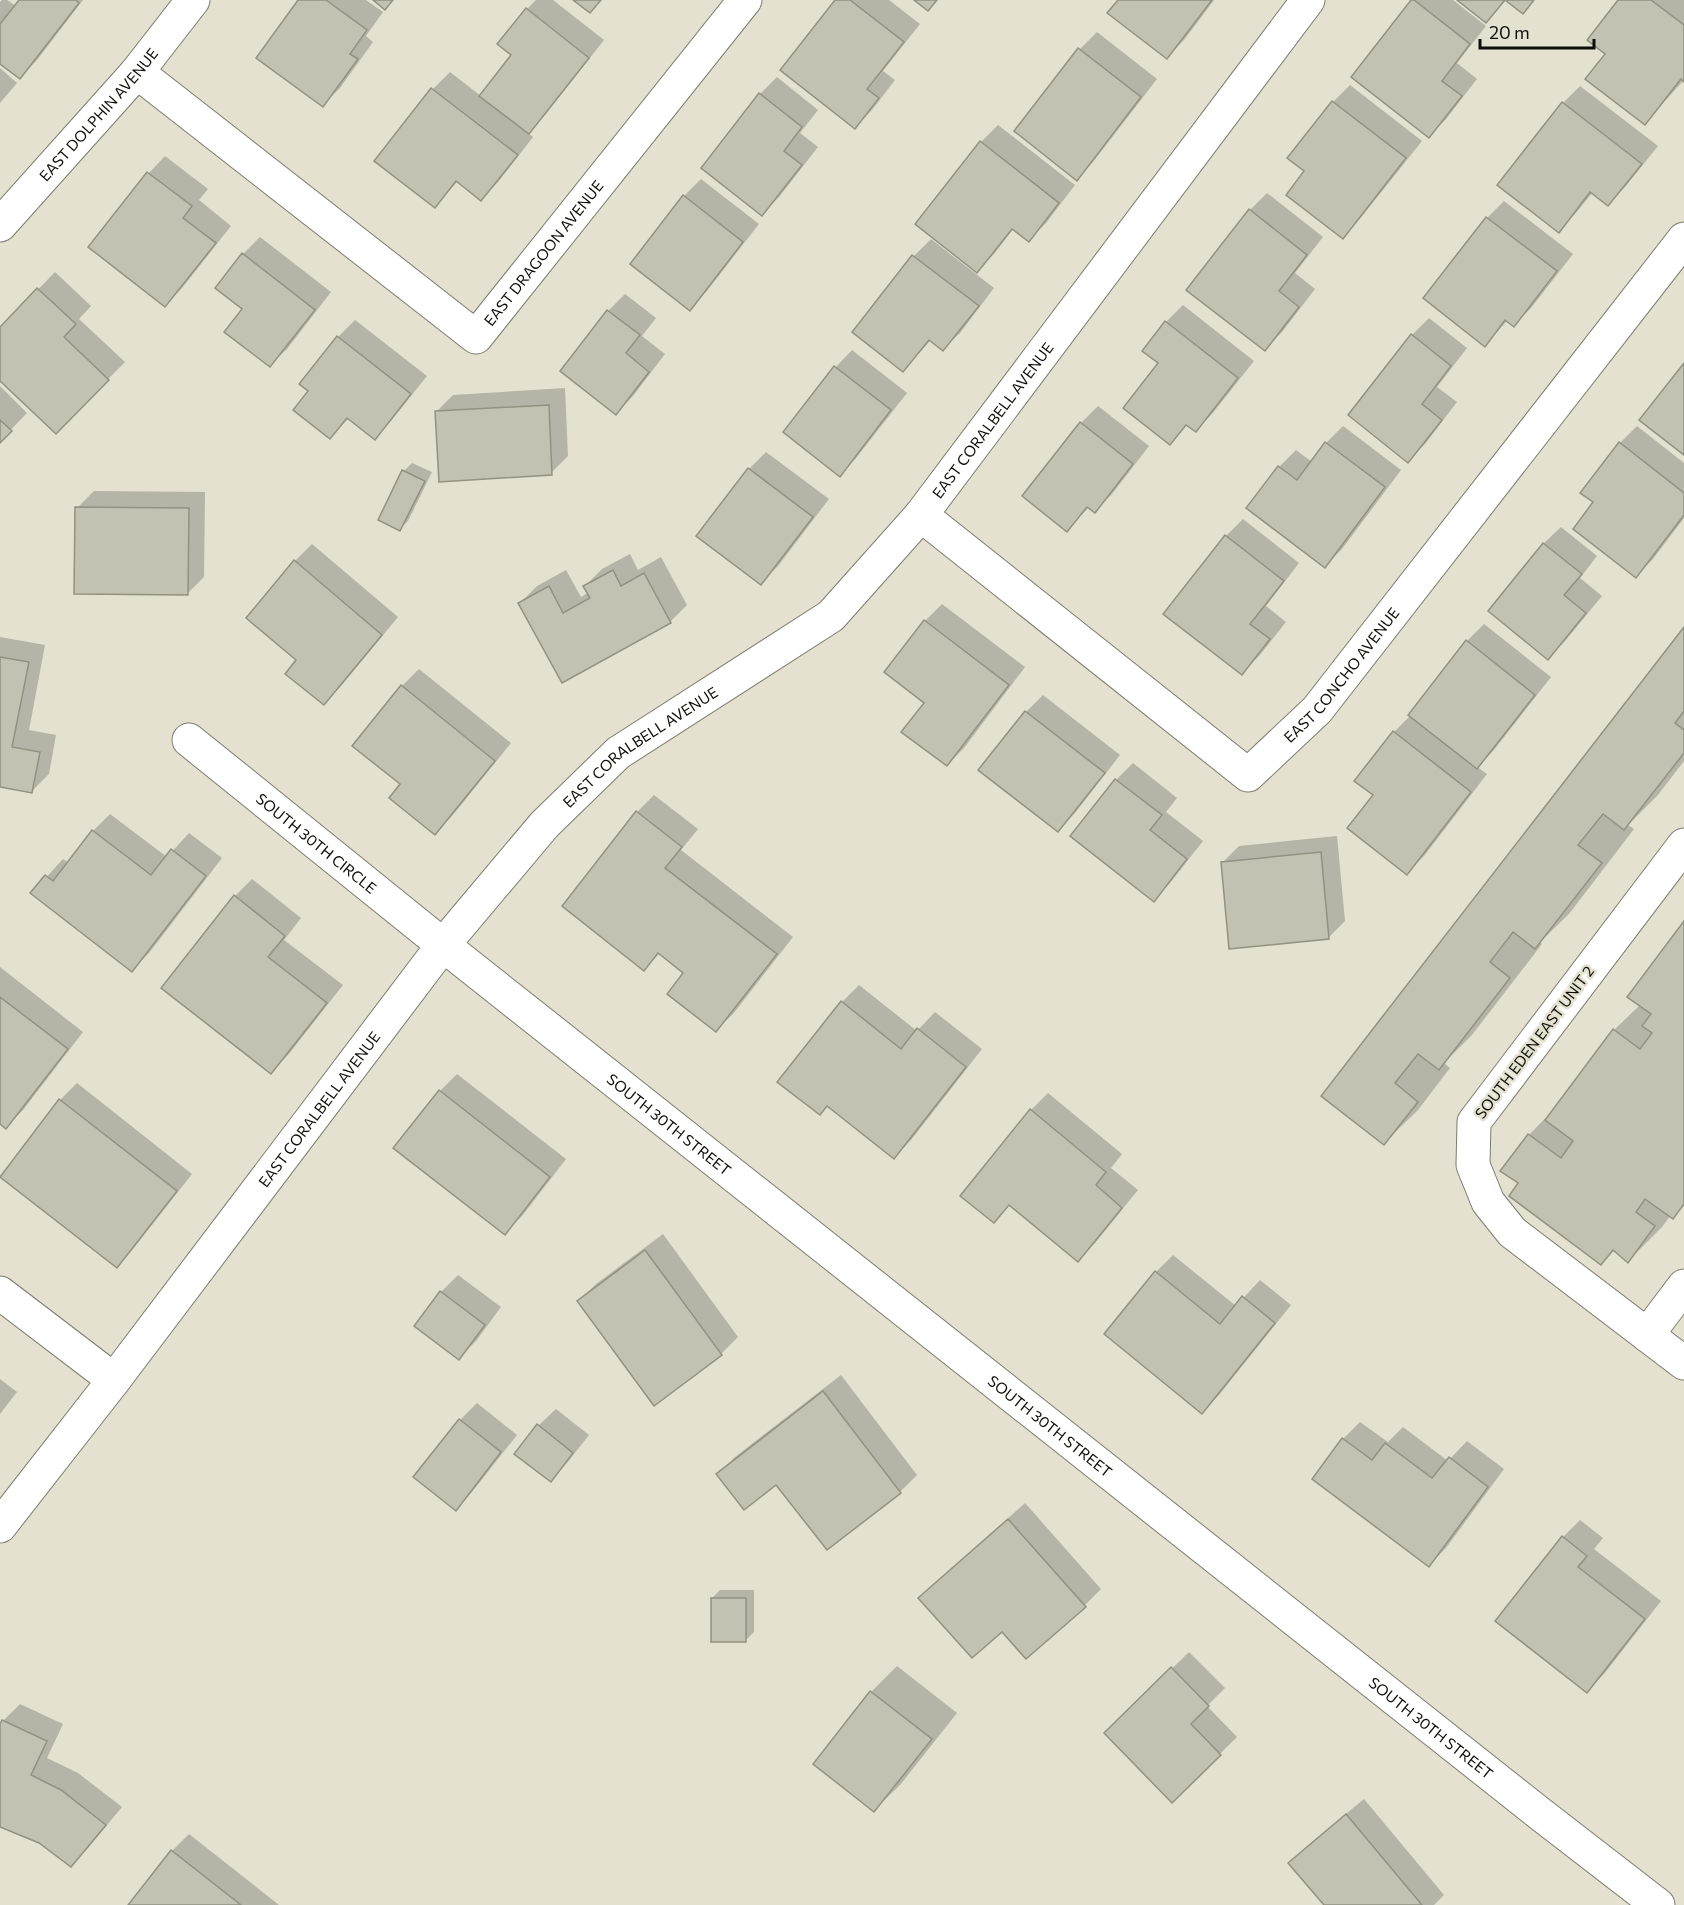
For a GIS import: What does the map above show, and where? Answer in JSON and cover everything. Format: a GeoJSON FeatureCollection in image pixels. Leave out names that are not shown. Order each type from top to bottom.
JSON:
{"type":"FeatureCollection","features":[{"type":"Feature","properties":{"kind":"street","name":"EAST DOLPHIN AVENUE"},"geometry":{"type":"LineString","coordinates":[[0,225],[137,72],[193,0]]}},
{"type":"Feature","properties":{"kind":"street","name":"EAST DRAGOON AVENUE"},"geometry":{"type":"LineString","coordinates":[[137,72],[476,338],[745,0]]}},
{"type":"Feature","properties":{"kind":"street","name":"EAST CORALBELL AVENUE"},"geometry":{"type":"LineString","coordinates":[[0,1526],[114,1380],[443,945],[544,825],[618,753],[831,616],[921,515],[1308,0]]}},
{"type":"Feature","properties":{"kind":"street","name":"EAST CONCHO AVENUE"},"geometry":{"type":"LineString","coordinates":[[921,515],[1248,775],[1317,710],[1684,240]]}},
{"type":"Feature","properties":{"kind":"street","name":"SOUTH 30TH CIRCLE"},"geometry":{"type":"LineString","coordinates":[[189,740],[443,945]]}},
{"type":"Feature","properties":{"kind":"street","name":"SOUTH EDEN EAST UNIT 2"},"geometry":{"type":"LineString","coordinates":[[1684,845],[1474,1122],[1473,1166],[1488,1203],[1512,1232],[1684,1363]]}},
{"type":"Feature","properties":{"kind":"street","name":"SOUTH 30TH STREET"},"geometry":{"type":"LineString","coordinates":[[443,945],[1658,1905]]}},
{"type":"Feature","properties":{"kind":"street"},"geometry":{"type":"LineString","coordinates":[[1647,1335],[1684,1286]]}},
{"type":"Feature","properties":{"kind":"street"},"geometry":{"type":"LineString","coordinates":[[0,1293],[114,1380]]}},
{"type":"Feature","properties":{"kind":"building"},"geometry":{"type":"Polygon","coordinates":[[[19,0],[76,0],[79,3],[20,79],[0,64],[0,24],[19,0]]]}},
{"type":"Feature","properties":{"kind":"building"},"geometry":{"type":"Polygon","coordinates":[[[298,0],[326,0],[367,30],[350,54],[358,59],[323,107],[256,58],[298,0]]]}},
{"type":"Feature","properties":{"kind":"building"},"geometry":{"type":"Polygon","coordinates":[[[373,0],[393,0],[385,10],[373,0]]]}},
{"type":"Feature","properties":{"kind":"building"},"geometry":{"type":"Polygon","coordinates":[[[573,0],[601,0],[590,13],[573,0]]]}},
{"type":"Feature","properties":{"kind":"building"},"geometry":{"type":"Polygon","coordinates":[[[835,0],[850,0],[904,42],[867,89],[879,98],[855,129],[780,70],[835,0]]]}},
{"type":"Feature","properties":{"kind":"building"},"geometry":{"type":"Polygon","coordinates":[[[914,0],[937,0],[928,11],[914,0]]]}},
{"type":"Feature","properties":{"kind":"building"},"geometry":{"type":"Polygon","coordinates":[[[1118,0],[1212,0],[1167,59],[1107,13],[1118,0]]]}},
{"type":"Feature","properties":{"kind":"building"},"geometry":{"type":"Polygon","coordinates":[[[1411,0],[1470,44],[1442,81],[1462,96],[1429,138],[1351,77],[1411,0]]]}},
{"type":"Feature","properties":{"kind":"building"},"geometry":{"type":"Polygon","coordinates":[[[1457,0],[1505,0],[1486,23],[1457,0]]]}},
{"type":"Feature","properties":{"kind":"building"},"geometry":{"type":"Polygon","coordinates":[[[1505,0],[1534,0],[1523,14],[1505,0]]]}},
{"type":"Feature","properties":{"kind":"building"},"geometry":{"type":"Polygon","coordinates":[[[1618,0],[1651,0],[1684,25],[1684,82],[1681,79],[1645,125],[1585,79],[1605,54],[1587,40],[1618,0]]]}},
{"type":"Feature","properties":{"kind":"building"},"geometry":{"type":"Polygon","coordinates":[[[526,8],[589,58],[529,134],[479,96],[511,55],[497,44],[526,8]]]}},
{"type":"Feature","properties":{"kind":"building"},"geometry":{"type":"Polygon","coordinates":[[[1078,48],[1141,97],[1077,181],[1014,131],[1078,48]]]}},
{"type":"Feature","properties":{"kind":"building"},"geometry":{"type":"Polygon","coordinates":[[[431,88],[518,155],[481,201],[456,181],[435,208],[374,161],[431,88]]]}},
{"type":"Feature","properties":{"kind":"building"},"geometry":{"type":"Polygon","coordinates":[[[759,93],[802,127],[784,151],[802,165],[762,216],[701,168],[759,93]]]}},
{"type":"Feature","properties":{"kind":"building"},"geometry":{"type":"Polygon","coordinates":[[[1332,101],[1406,158],[1343,239],[1286,195],[1304,171],[1287,158],[1332,101]]]}},
{"type":"Feature","properties":{"kind":"building"},"geometry":{"type":"Polygon","coordinates":[[[1562,102],[1642,164],[1608,206],[1590,192],[1559,233],[1497,185],[1562,102]]]}},
{"type":"Feature","properties":{"kind":"building"},"geometry":{"type":"Polygon","coordinates":[[[980,141],[1059,203],[1029,242],[1012,229],[977,273],[915,224],[980,141]]]}},
{"type":"Feature","properties":{"kind":"building"},"geometry":{"type":"Polygon","coordinates":[[[147,172],[192,206],[183,218],[216,243],[165,307],[88,247],[147,172]]]}},
{"type":"Feature","properties":{"kind":"building"},"geometry":{"type":"Polygon","coordinates":[[[683,195],[743,242],[690,311],[630,264],[683,195]]]}},
{"type":"Feature","properties":{"kind":"building"},"geometry":{"type":"Polygon","coordinates":[[[1249,209],[1307,255],[1279,291],[1299,307],[1265,351],[1186,290],[1249,209]]]}},
{"type":"Feature","properties":{"kind":"building"},"geometry":{"type":"Polygon","coordinates":[[[1486,217],[1557,271],[1514,327],[1505,320],[1485,347],[1423,298],[1486,217]]]}},
{"type":"Feature","properties":{"kind":"building"},"geometry":{"type":"Polygon","coordinates":[[[242,253],[315,310],[270,367],[224,332],[242,309],[215,288],[242,253]]]}},
{"type":"Feature","properties":{"kind":"building"},"geometry":{"type":"Polygon","coordinates":[[[912,255],[979,306],[943,351],[929,340],[903,372],[852,332],[912,255]]]}},
{"type":"Feature","properties":{"kind":"building"},"geometry":{"type":"Polygon","coordinates":[[[37,288],[76,324],[64,337],[109,380],[56,434],[0,381],[0,327],[37,288]]]}},
{"type":"Feature","properties":{"kind":"building"},"geometry":{"type":"Polygon","coordinates":[[[607,310],[640,335],[626,353],[649,372],[616,415],[560,371],[607,310]]]}},
{"type":"Feature","properties":{"kind":"building"},"geometry":{"type":"Polygon","coordinates":[[[1165,321],[1238,378],[1196,432],[1186,425],[1170,445],[1123,408],[1158,363],[1142,351],[1165,321]]]}},
{"type":"Feature","properties":{"kind":"building"},"geometry":{"type":"Polygon","coordinates":[[[1411,334],[1451,366],[1422,404],[1442,420],[1408,463],[1348,415],[1411,334]]]}},
{"type":"Feature","properties":{"kind":"building"},"geometry":{"type":"Polygon","coordinates":[[[337,336],[411,394],[375,440],[347,418],[330,439],[293,410],[308,391],[299,384],[337,336]]]}},
{"type":"Feature","properties":{"kind":"building"},"geometry":{"type":"Polygon","coordinates":[[[1684,363],[1684,455],[1639,420],[1684,363]]]}},
{"type":"Feature","properties":{"kind":"building"},"geometry":{"type":"Polygon","coordinates":[[[834,366],[891,410],[840,477],[783,432],[834,366]]]}},
{"type":"Feature","properties":{"kind":"building"},"geometry":{"type":"Polygon","coordinates":[[[549,405],[552,475],[439,482],[435,411],[549,405]]]}},
{"type":"Feature","properties":{"kind":"building"},"geometry":{"type":"Polygon","coordinates":[[[0,420],[12,431],[0,443],[0,420]]]}},
{"type":"Feature","properties":{"kind":"building"},"geometry":{"type":"Polygon","coordinates":[[[1080,422],[1133,464],[1095,513],[1087,507],[1067,532],[1022,496],[1080,422]]]}},
{"type":"Feature","properties":{"kind":"building"},"geometry":{"type":"Polygon","coordinates":[[[1325,442],[1385,487],[1325,568],[1246,508],[1278,466],[1297,480],[1325,442]]]}},
{"type":"Feature","properties":{"kind":"building"},"geometry":{"type":"Polygon","coordinates":[[[1619,442],[1684,493],[1684,515],[1636,578],[1573,529],[1593,502],[1580,493],[1619,442]]]}},
{"type":"Feature","properties":{"kind":"building"},"geometry":{"type":"Polygon","coordinates":[[[748,468],[813,517],[761,585],[696,536],[748,468]]]}},
{"type":"Feature","properties":{"kind":"building"},"geometry":{"type":"Polygon","coordinates":[[[402,470],[425,481],[400,531],[378,520],[402,470]]]}},
{"type":"Feature","properties":{"kind":"building"},"geometry":{"type":"Polygon","coordinates":[[[75,507],[189,508],[188,595],[74,594],[75,507]]]}},
{"type":"Feature","properties":{"kind":"building"},"geometry":{"type":"Polygon","coordinates":[[[1225,535],[1284,581],[1250,624],[1270,639],[1242,675],[1163,614],[1225,535]]]}},
{"type":"Feature","properties":{"kind":"building"},"geometry":{"type":"Polygon","coordinates":[[[1543,543],[1582,574],[1564,595],[1586,613],[1548,660],[1488,611],[1543,543]]]}},
{"type":"Feature","properties":{"kind":"building"},"geometry":{"type":"Polygon","coordinates":[[[294,560],[382,635],[324,705],[285,674],[296,660],[246,618],[294,560]]]}},
{"type":"Feature","properties":{"kind":"building"},"geometry":{"type":"Polygon","coordinates":[[[613,570],[621,586],[644,573],[671,623],[562,683],[518,603],[549,586],[563,613],[590,598],[583,586],[613,570]]]}},
{"type":"Feature","properties":{"kind":"building"},"geometry":{"type":"Polygon","coordinates":[[[924,620],[1009,685],[947,766],[901,732],[924,703],[884,672],[924,620]]]}},
{"type":"Feature","properties":{"kind":"building"},"geometry":{"type":"Polygon","coordinates":[[[1684,627],[1684,711],[1675,723],[1684,730],[1684,753],[1624,830],[1603,814],[1578,845],[1602,863],[1535,949],[1513,932],[1490,962],[1510,978],[1439,1070],[1418,1054],[1395,1083],[1418,1102],[1384,1145],[1321,1096],[1684,627]]]}},
{"type":"Feature","properties":{"kind":"building"},"geometry":{"type":"Polygon","coordinates":[[[1466,640],[1535,695],[1477,769],[1408,715],[1466,640]]]}},
{"type":"Feature","properties":{"kind":"building"},"geometry":{"type":"Polygon","coordinates":[[[0,657],[29,662],[12,747],[40,752],[32,793],[0,787],[0,657]]]}},
{"type":"Feature","properties":{"kind":"building"},"geometry":{"type":"Polygon","coordinates":[[[401,685],[495,761],[435,835],[389,798],[400,784],[352,746],[401,685]]]}},
{"type":"Feature","properties":{"kind":"building"},"geometry":{"type":"Polygon","coordinates":[[[1025,711],[1105,773],[1058,832],[978,770],[1025,711]]]}},
{"type":"Feature","properties":{"kind":"building"},"geometry":{"type":"Polygon","coordinates":[[[1393,731],[1471,792],[1407,875],[1347,828],[1373,795],[1354,781],[1393,731]]]}},
{"type":"Feature","properties":{"kind":"building"},"geometry":{"type":"Polygon","coordinates":[[[1115,779],[1162,815],[1150,830],[1187,859],[1154,902],[1070,836],[1115,779]]]}},
{"type":"Feature","properties":{"kind":"building"},"geometry":{"type":"Polygon","coordinates":[[[636,811],[682,847],[665,868],[777,954],[716,1032],[667,994],[683,973],[658,953],[644,971],[562,906],[636,811]]]}},
{"type":"Feature","properties":{"kind":"building"},"geometry":{"type":"Polygon","coordinates":[[[92,830],[151,875],[171,849],[206,876],[132,972],[30,893],[45,875],[53,881],[92,830]]]}},
{"type":"Feature","properties":{"kind":"building"},"geometry":{"type":"Polygon","coordinates":[[[1321,852],[1329,939],[1229,949],[1221,862],[1321,852]]]}},
{"type":"Feature","properties":{"kind":"building"},"geometry":{"type":"Polygon","coordinates":[[[234,895],[285,936],[268,957],[327,1003],[271,1074],[161,988],[234,895]]]}},
{"type":"Feature","properties":{"kind":"building"},"geometry":{"type":"Polygon","coordinates":[[[1684,921],[1684,1204],[1673,1219],[1645,1199],[1636,1212],[1655,1226],[1628,1263],[1613,1250],[1601,1265],[1509,1196],[1518,1183],[1500,1171],[1528,1134],[1561,1158],[1573,1141],[1545,1120],[1613,1029],[1640,1049],[1652,1033],[1642,1026],[1651,1014],[1627,997],[1684,921]]]}},
{"type":"Feature","properties":{"kind":"building"},"geometry":{"type":"Polygon","coordinates":[[[0,997],[68,1049],[6,1129],[0,1124],[0,997]]]}},
{"type":"Feature","properties":{"kind":"building"},"geometry":{"type":"Polygon","coordinates":[[[841,1001],[901,1049],[917,1028],[966,1067],[894,1159],[827,1106],[820,1115],[777,1082],[841,1001]]]}},
{"type":"Feature","properties":{"kind":"building"},"geometry":{"type":"Polygon","coordinates":[[[439,1090],[550,1177],[505,1235],[393,1148],[439,1090]]]}},
{"type":"Feature","properties":{"kind":"building"},"geometry":{"type":"Polygon","coordinates":[[[59,1099],[177,1191],[117,1268],[0,1177],[59,1099]]]}},
{"type":"Feature","properties":{"kind":"building"},"geometry":{"type":"Polygon","coordinates":[[[1030,1109],[1106,1172],[1096,1185],[1122,1208],[1078,1262],[1009,1205],[994,1223],[960,1196],[1030,1109]]]}},
{"type":"Feature","properties":{"kind":"building"},"geometry":{"type":"Polygon","coordinates":[[[645,1250],[722,1355],[654,1406],[577,1301],[645,1250]]]}},
{"type":"Feature","properties":{"kind":"building"},"geometry":{"type":"Polygon","coordinates":[[[1155,1271],[1220,1324],[1242,1296],[1275,1323],[1202,1414],[1104,1334],[1155,1271]]]}},
{"type":"Feature","properties":{"kind":"building"},"geometry":{"type":"Polygon","coordinates":[[[440,1291],[485,1325],[459,1360],[414,1326],[440,1291]]]}},
{"type":"Feature","properties":{"kind":"building"},"geometry":{"type":"Polygon","coordinates":[[[823,1391],[901,1493],[827,1550],[776,1485],[744,1510],[716,1474],[823,1391]]]}},
{"type":"Feature","properties":{"kind":"building"},"geometry":{"type":"Polygon","coordinates":[[[459,1419],[501,1452],[456,1511],[413,1477],[459,1419]]]}},
{"type":"Feature","properties":{"kind":"building"},"geometry":{"type":"Polygon","coordinates":[[[537,1424],[573,1453],[551,1482],[514,1454],[537,1424]]]}},
{"type":"Feature","properties":{"kind":"building"},"geometry":{"type":"Polygon","coordinates":[[[1342,1438],[1372,1460],[1385,1443],[1432,1478],[1449,1457],[1488,1487],[1429,1567],[1312,1479],[1342,1438]]]}},
{"type":"Feature","properties":{"kind":"building"},"geometry":{"type":"Polygon","coordinates":[[[1008,1519],[1086,1607],[1026,1659],[1002,1632],[972,1658],[918,1598],[1008,1519]]]}},
{"type":"Feature","properties":{"kind":"building"},"geometry":{"type":"Polygon","coordinates":[[[1562,1536],[1587,1556],[1578,1567],[1645,1619],[1587,1693],[1495,1621],[1562,1536]]]}},
{"type":"Feature","properties":{"kind":"building"},"geometry":{"type":"Polygon","coordinates":[[[711,1598],[746,1598],[746,1642],[711,1642],[711,1598]]]}},
{"type":"Feature","properties":{"kind":"building"},"geometry":{"type":"Polygon","coordinates":[[[1171,1667],[1209,1706],[1191,1724],[1221,1755],[1172,1803],[1104,1733],[1171,1667]]]}},
{"type":"Feature","properties":{"kind":"building"},"geometry":{"type":"Polygon","coordinates":[[[870,1691],[932,1739],[874,1812],[813,1764],[870,1691]]]}},
{"type":"Feature","properties":{"kind":"building"},"geometry":{"type":"Polygon","coordinates":[[[2,1720],[47,1741],[31,1775],[61,1790],[106,1825],[71,1867],[39,1843],[0,1827],[0,1724],[2,1720]]]}},
{"type":"Feature","properties":{"kind":"building"},"geometry":{"type":"Polygon","coordinates":[[[1346,1814],[1422,1905],[1324,1905],[1288,1863],[1346,1814]]]}},
{"type":"Feature","properties":{"kind":"building"},"geometry":{"type":"Polygon","coordinates":[[[171,1850],[241,1905],[128,1905],[171,1850]]]}}]}
